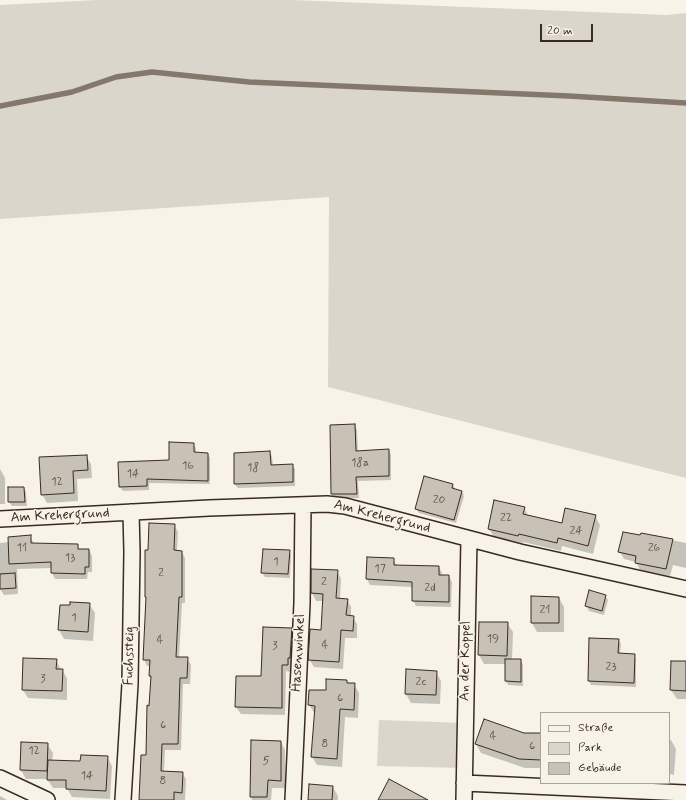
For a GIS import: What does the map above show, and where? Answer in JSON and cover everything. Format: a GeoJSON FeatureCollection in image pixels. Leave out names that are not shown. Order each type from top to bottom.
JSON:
{"type":"FeatureCollection","features":[{"type":"Feature","properties":{"kind":"street","name":"Am Krehergrund"},"geometry":{"type":"LineString","coordinates":[[0,519],[97,513],[327,504],[345,506],[469,539],[686,589]]}},
{"type":"Feature","properties":{"kind":"street","name":"Hasenwinkel"},"geometry":{"type":"LineString","coordinates":[[293,800],[302,603],[303,506]]}},
{"type":"Feature","properties":{"kind":"street","name":"Fuchssteig"},"geometry":{"type":"LineString","coordinates":[[123,800],[130,678],[132,552],[131,512]]}},
{"type":"Feature","properties":{"kind":"street","name":"An der Koppel"},"geometry":{"type":"LineString","coordinates":[[464,800],[469,539]]}},
{"type":"Feature","properties":{"kind":"street"},"geometry":{"type":"LineString","coordinates":[[0,778],[47,800]]}},
{"type":"Feature","properties":{"kind":"street"},"geometry":{"type":"LineString","coordinates":[[464,783],[686,793]]}},
{"type":"Feature","properties":{"kind":"green space"},"geometry":{"type":"Polygon","coordinates":[[[97,0],[291,0],[667,15],[686,13],[686,478],[328,387],[329,197],[0,219],[0,5],[97,0]]]}},
{"type":"Feature","properties":{"kind":"green space"},"geometry":{"type":"Polygon","coordinates":[[[379,720],[465,723],[464,768],[377,766],[379,720]]]}},
{"type":"Feature","properties":{"kind":"building"},"geometry":{"type":"Polygon","coordinates":[[[355,424],[356,451],[389,449],[389,476],[356,477],[357,494],[331,494],[330,425],[355,424]]]}},
{"type":"Feature","properties":{"kind":"building"},"geometry":{"type":"Polygon","coordinates":[[[169,442],[194,443],[194,452],[208,453],[208,481],[147,479],[147,486],[119,487],[118,462],[169,460],[169,442]]]}},
{"type":"Feature","properties":{"kind":"building"},"geometry":{"type":"Polygon","coordinates":[[[270,451],[271,465],[293,464],[293,482],[234,484],[234,453],[270,451]]]}},
{"type":"Feature","properties":{"kind":"building"},"geometry":{"type":"Polygon","coordinates":[[[87,455],[88,470],[73,471],[74,493],[41,495],[39,457],[87,455]]]}},
{"type":"Feature","properties":{"kind":"building"},"geometry":{"type":"Polygon","coordinates":[[[424,476],[453,484],[452,488],[462,491],[454,520],[415,509],[424,476]]]}},
{"type":"Feature","properties":{"kind":"building"},"geometry":{"type":"Polygon","coordinates":[[[8,487],[24,487],[25,502],[8,502],[8,487]]]}},
{"type":"Feature","properties":{"kind":"building"},"geometry":{"type":"Polygon","coordinates":[[[494,500],[525,507],[523,514],[562,523],[565,508],[596,515],[588,546],[558,538],[557,543],[519,534],[518,536],[488,529],[494,500]]]}},
{"type":"Feature","properties":{"kind":"building"},"geometry":{"type":"Polygon","coordinates":[[[149,523],[175,524],[174,550],[182,551],[182,597],[179,597],[176,657],[188,657],[187,678],[180,678],[178,744],[162,744],[161,771],[183,772],[182,793],[174,792],[174,800],[139,800],[141,755],[146,755],[147,705],[149,706],[151,676],[149,676],[150,660],[143,660],[146,597],[145,550],[148,550],[149,523]]]}},
{"type":"Feature","properties":{"kind":"building"},"geometry":{"type":"Polygon","coordinates":[[[623,532],[640,535],[641,533],[673,539],[666,569],[635,563],[636,556],[618,552],[623,532]]]}},
{"type":"Feature","properties":{"kind":"building"},"geometry":{"type":"Polygon","coordinates":[[[31,535],[31,543],[78,544],[78,549],[89,549],[89,567],[85,567],[85,574],[51,573],[51,562],[9,564],[8,537],[31,535]]]}},
{"type":"Feature","properties":{"kind":"building"},"geometry":{"type":"Polygon","coordinates":[[[263,549],[290,550],[288,574],[261,573],[263,549]]]}},
{"type":"Feature","properties":{"kind":"building"},"geometry":{"type":"Polygon","coordinates":[[[367,557],[394,558],[394,565],[439,566],[439,575],[449,575],[449,602],[412,601],[412,582],[366,579],[367,557]]]}},
{"type":"Feature","properties":{"kind":"building"},"geometry":{"type":"Polygon","coordinates":[[[311,569],[338,570],[336,598],[348,599],[346,615],[354,616],[353,631],[341,630],[339,662],[308,660],[310,629],[321,630],[323,594],[311,593],[311,569]]]}},
{"type":"Feature","properties":{"kind":"building"},"geometry":{"type":"Polygon","coordinates":[[[15,573],[16,588],[0,589],[0,574],[15,573]]]}},
{"type":"Feature","properties":{"kind":"building"},"geometry":{"type":"Polygon","coordinates":[[[589,590],[606,595],[602,611],[585,606],[589,590]]]}},
{"type":"Feature","properties":{"kind":"building"},"geometry":{"type":"Polygon","coordinates":[[[531,596],[559,597],[559,623],[531,623],[531,596]]]}},
{"type":"Feature","properties":{"kind":"building"},"geometry":{"type":"Polygon","coordinates":[[[70,602],[90,603],[88,632],[58,630],[60,605],[70,605],[70,602]]]}},
{"type":"Feature","properties":{"kind":"building"},"geometry":{"type":"Polygon","coordinates":[[[479,622],[508,622],[507,656],[478,655],[479,622]]]}},
{"type":"Feature","properties":{"kind":"building"},"geometry":{"type":"Polygon","coordinates":[[[263,627],[292,628],[290,658],[288,658],[288,665],[282,665],[282,708],[235,707],[236,676],[261,676],[263,627]]]}},
{"type":"Feature","properties":{"kind":"building"},"geometry":{"type":"Polygon","coordinates":[[[589,638],[619,639],[618,653],[635,654],[634,683],[588,681],[589,638]]]}},
{"type":"Feature","properties":{"kind":"building"},"geometry":{"type":"Polygon","coordinates":[[[23,658],[57,659],[56,669],[63,669],[62,691],[22,690],[23,658]]]}},
{"type":"Feature","properties":{"kind":"building"},"geometry":{"type":"Polygon","coordinates":[[[505,659],[521,659],[521,682],[505,681],[505,659]]]}},
{"type":"Feature","properties":{"kind":"building"},"geometry":{"type":"Polygon","coordinates":[[[671,661],[686,661],[686,691],[670,690],[671,661]]]}},
{"type":"Feature","properties":{"kind":"building"},"geometry":{"type":"Polygon","coordinates":[[[406,669],[437,671],[436,695],[405,694],[406,669]]]}},
{"type":"Feature","properties":{"kind":"building"},"geometry":{"type":"Polygon","coordinates":[[[326,679],[347,680],[347,683],[355,683],[354,710],[340,709],[337,759],[311,757],[315,706],[308,705],[309,690],[326,690],[326,679]]]}},
{"type":"Feature","properties":{"kind":"building"},"geometry":{"type":"Polygon","coordinates":[[[484,719],[524,733],[540,733],[540,760],[519,759],[475,744],[484,719]]]}},
{"type":"Feature","properties":{"kind":"building"},"geometry":{"type":"Polygon","coordinates":[[[251,740],[281,741],[281,781],[268,780],[267,797],[250,797],[251,740]]]}},
{"type":"Feature","properties":{"kind":"building"},"geometry":{"type":"Polygon","coordinates":[[[21,742],[48,743],[47,771],[20,770],[21,742]]]}},
{"type":"Feature","properties":{"kind":"building"},"geometry":{"type":"Polygon","coordinates":[[[81,755],[108,756],[106,791],[66,789],[66,780],[47,780],[48,760],[80,761],[81,755]]]}},
{"type":"Feature","properties":{"kind":"building"},"geometry":{"type":"Polygon","coordinates":[[[389,779],[428,800],[378,800],[389,779]]]}},
{"type":"Feature","properties":{"kind":"building"},"geometry":{"type":"Polygon","coordinates":[[[309,784],[333,786],[332,800],[308,800],[309,784]]]}},
{"type":"Feature","properties":{"kind":"waterway"},"geometry":{"type":"LineString","coordinates":[[0,106],[72,92],[116,77],[152,72],[249,82],[569,96],[686,103]]}}]}
